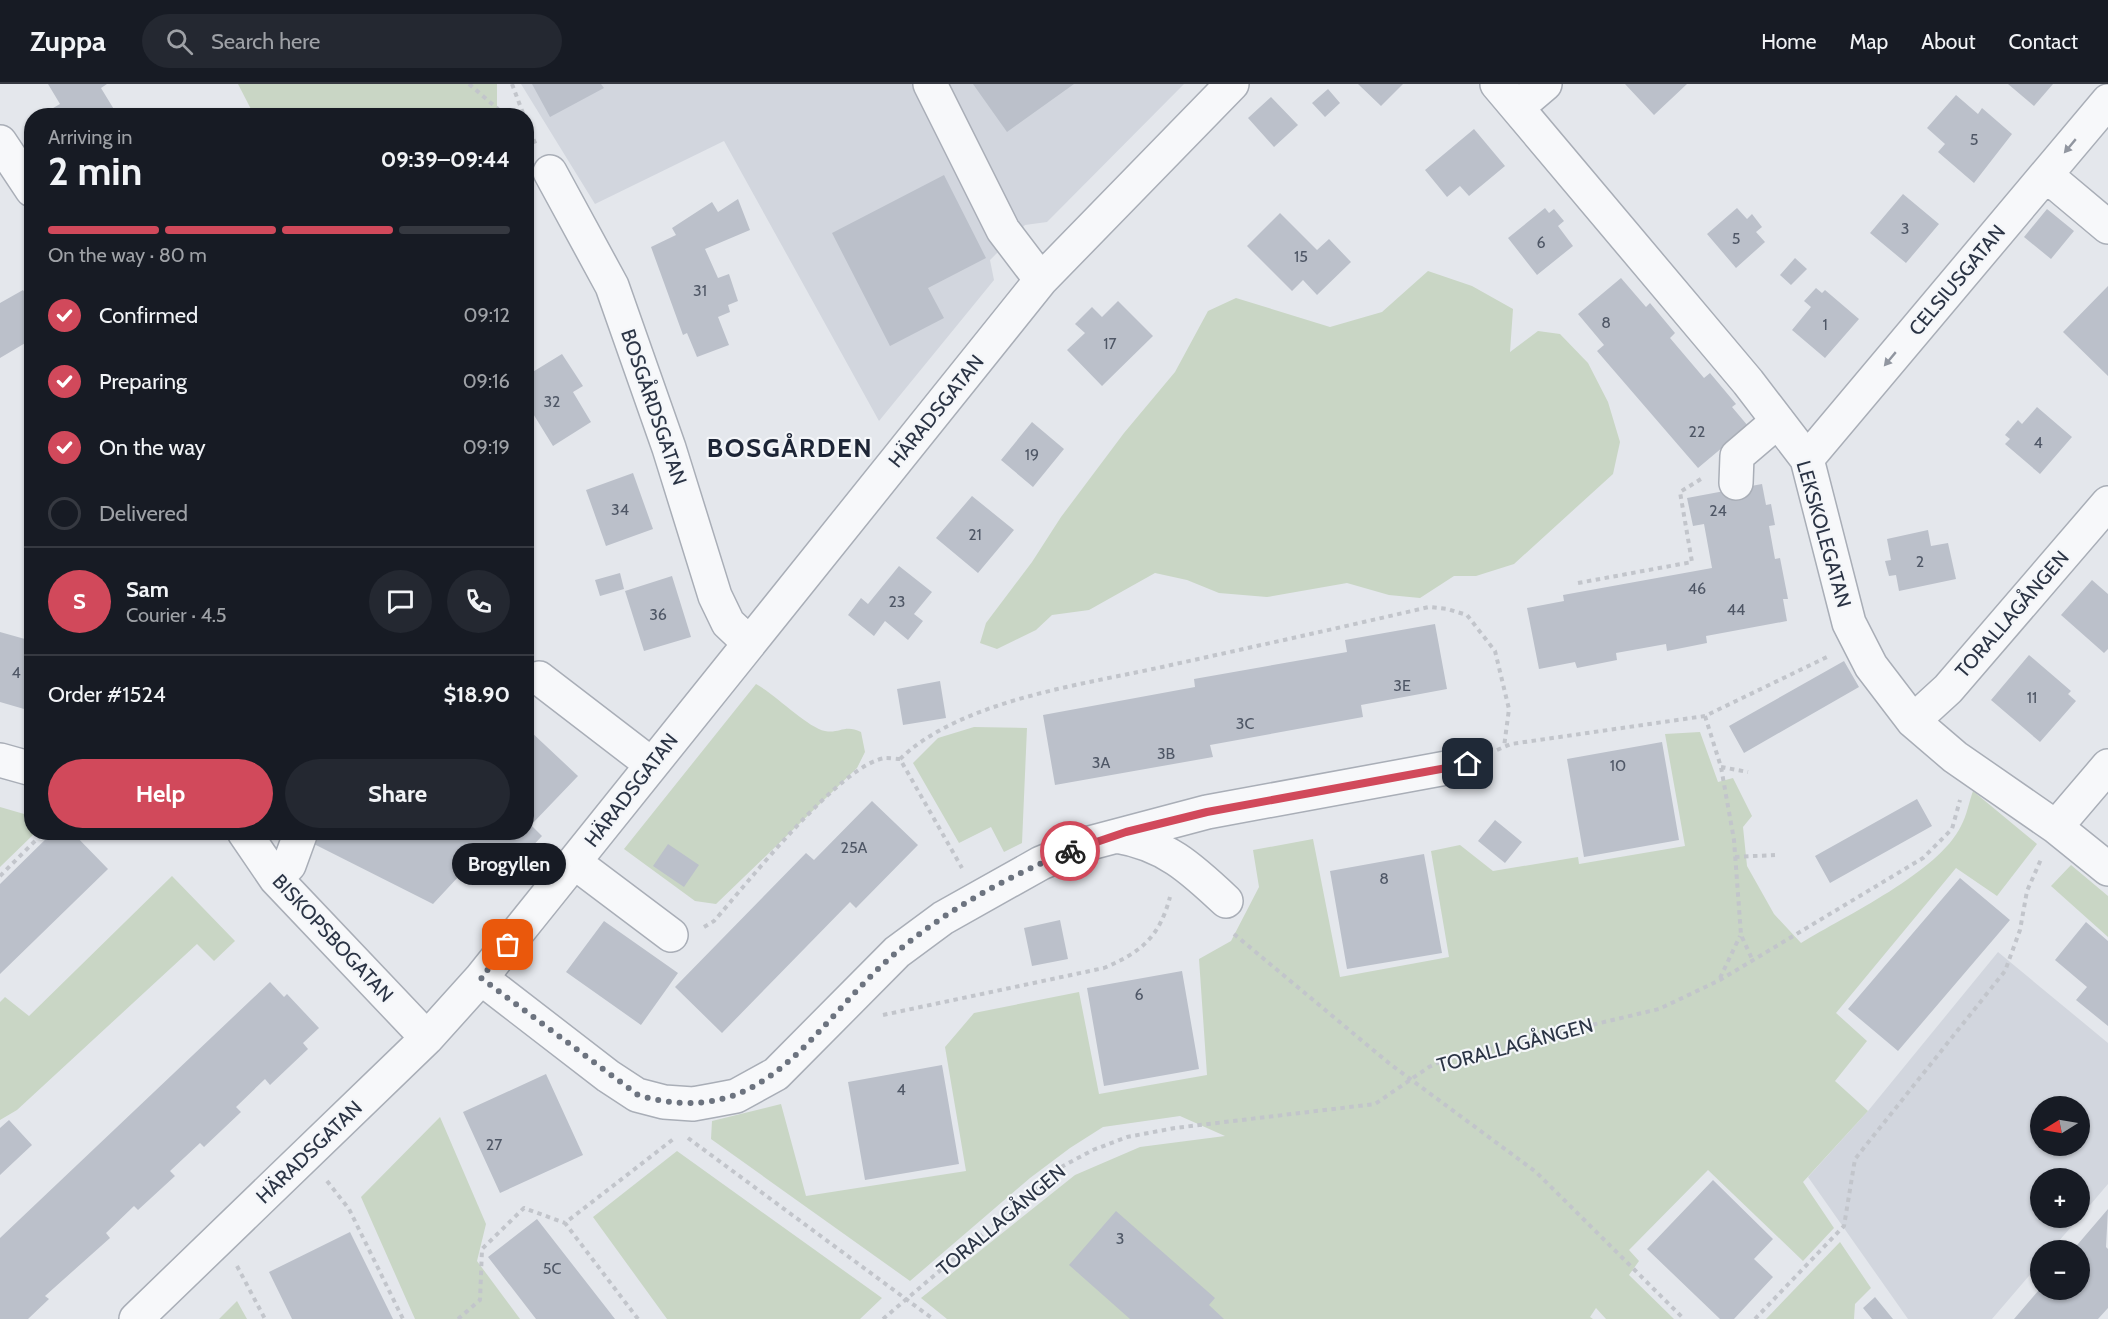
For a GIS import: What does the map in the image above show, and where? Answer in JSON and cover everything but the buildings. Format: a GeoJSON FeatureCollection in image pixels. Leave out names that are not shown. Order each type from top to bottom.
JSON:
{"type":"FeatureCollection","features":[{"type":"Feature","properties":{"kind":"street"},"geometry":{"type":"LineString","coordinates":[[930,84],[1003,230],[1041,280]]}},
{"type":"Feature","properties":{"kind":"street","name":"HÄRADSGATAN"},"geometry":{"type":"LineString","coordinates":[[136,1319],[427,1038],[481,978],[748,642],[1041,280],[1232,84]]}},
{"type":"Feature","properties":{"kind":"street"},"geometry":{"type":"LineString","coordinates":[[1507,96],[1545,84]]}},
{"type":"Feature","properties":{"kind":"street","name":"LEKSKOLEGATAN"},"geometry":{"type":"LineString","coordinates":[[1507,96],[1748,382],[1807,459],[1849,623],[1872,666],[1913,721],[1955,757],[2056,827],[2108,869]]}},
{"type":"Feature","properties":{"kind":"street","name":"CELSIUSGATAN"},"geometry":{"type":"LineString","coordinates":[[1807,459],[2108,101]]}},
{"type":"Feature","properties":{"kind":"street"},"geometry":{"type":"LineString","coordinates":[[0,142],[24,178]]}},
{"type":"Feature","properties":{"kind":"street","name":"BOSGÅRDSGATAN"},"geometry":{"type":"LineString","coordinates":[[550,172],[612,286],[666,437],[715,596],[728,623],[748,642]]}},
{"type":"Feature","properties":{"kind":"street"},"geometry":{"type":"LineString","coordinates":[[2046,175],[2108,227]]}},
{"type":"Feature","properties":{"kind":"street"},"geometry":{"type":"LineString","coordinates":[[1736,470],[1778,421]]}},
{"type":"Feature","properties":{"kind":"street","name":"TORALLAGÅNGEN"},"geometry":{"type":"LineString","coordinates":[[1913,721],[1948,689],[2108,503]]}},
{"type":"Feature","properties":{"kind":"street"},"geometry":{"type":"LineString","coordinates":[[539,678],[651,764]]}},
{"type":"Feature","properties":{"kind":"street"},"geometry":{"type":"LineString","coordinates":[[0,760],[24,767]]}},
{"type":"Feature","properties":{"kind":"street"},"geometry":{"type":"LineString","coordinates":[[481,978],[638,1095],[664,1102],[693,1104],[736,1096],[776,1074],[897,952],[943,918],[1041,863],[1114,836],[1207,812],[1468,764]]}},
{"type":"Feature","properties":{"kind":"street"},"geometry":{"type":"LineString","coordinates":[[2056,827],[2108,766]]}},
{"type":"Feature","properties":{"kind":"street"},"geometry":{"type":"LineString","coordinates":[[1114,836],[1143,841],[1179,861],[1228,915]]}},
{"type":"Feature","properties":{"kind":"street","name":"BISKOPSBOGATAN"},"geometry":{"type":"LineString","coordinates":[[249,840],[276,879],[427,1038]]}},
{"type":"Feature","properties":{"kind":"street"},"geometry":{"type":"LineString","coordinates":[[276,879],[289,865],[298,840]]}},
{"type":"Feature","properties":{"kind":"street"},"geometry":{"type":"LineString","coordinates":[[574,862],[671,935]]}},
{"type":"Feature","properties":{"kind":"path"},"geometry":{"type":"LineString","coordinates":[[469,84],[497,108]]}},
{"type":"Feature","properties":{"kind":"path"},"geometry":{"type":"LineString","coordinates":[[512,84],[521,108]]}},
{"type":"Feature","properties":{"kind":"path"},"geometry":{"type":"LineString","coordinates":[[1578,583],[1692,562],[1680,492],[1736,470]]}},
{"type":"Feature","properties":{"kind":"path"},"geometry":{"type":"LineString","coordinates":[[671,935],[697,931],[714,921],[829,792],[870,764],[885,758],[900,759],[916,743],[948,725],[1018,700],[1429,608],[1447,609],[1467,615],[1495,651],[1509,709],[1504,747]]}},
{"type":"Feature","properties":{"kind":"path"},"geometry":{"type":"LineString","coordinates":[[1468,764],[1511,744],[1705,716],[1860,642]]}},
{"type":"Feature","properties":{"kind":"path"},"geometry":{"type":"LineString","coordinates":[[1705,716],[1721,767],[1734,840],[1741,936],[1753,961]]}},
{"type":"Feature","properties":{"kind":"path","name":"TORALLAGÅNGEN"},"geometry":{"type":"LineString","coordinates":[[883,1319],[1063,1166],[1093,1150],[1127,1137],[1175,1128],[1375,1104],[1443,1060],[1659,1009],[1720,980],[1923,858],[1952,829],[1962,793],[1955,757]]}},
{"type":"Feature","properties":{"kind":"path"},"geometry":{"type":"LineString","coordinates":[[900,759],[964,872]]}},
{"type":"Feature","properties":{"kind":"path"},"geometry":{"type":"LineString","coordinates":[[1721,767],[1748,772]]}},
{"type":"Feature","properties":{"kind":"path"},"geometry":{"type":"LineString","coordinates":[[1755,1319],[1844,1226],[1855,1159],[2005,970],[2020,930],[2027,891],[2056,827]]}},
{"type":"Feature","properties":{"kind":"path"},"geometry":{"type":"LineString","coordinates":[[0,876],[36,840]]}},
{"type":"Feature","properties":{"kind":"path"},"geometry":{"type":"LineString","coordinates":[[1735,857],[1775,855]]}},
{"type":"Feature","properties":{"kind":"path"},"geometry":{"type":"LineString","coordinates":[[877,1017],[1104,968],[1132,956],[1152,938],[1167,906],[1179,861]]}},
{"type":"Feature","properties":{"kind":"path"},"geometry":{"type":"LineString","coordinates":[[1228,915],[1411,1080],[1536,1172],[1684,1319]]}},
{"type":"Feature","properties":{"kind":"path"},"geometry":{"type":"LineString","coordinates":[[1720,980],[1741,936]]}},
{"type":"Feature","properties":{"kind":"path"},"geometry":{"type":"LineString","coordinates":[[566,1223],[681,1133]]}},
{"type":"Feature","properties":{"kind":"path"},"geometry":{"type":"LineString","coordinates":[[307,1154],[349,1209],[404,1319]]}},
{"type":"Feature","properties":{"kind":"path"},"geometry":{"type":"LineString","coordinates":[[743,1179],[933,1319]]}},
{"type":"Feature","properties":{"kind":"path"},"geometry":{"type":"LineString","coordinates":[[458,1319],[480,1300],[482,1249],[524,1208],[566,1223],[638,1319]]}},
{"type":"Feature","properties":{"kind":"path"},"geometry":{"type":"LineString","coordinates":[[221,1237],[265,1319]]}},
{"type":"Feature","properties":{"kind":"shaded area"},"geometry":{"type":"Polygon","coordinates":[[[521,84],[1184,84],[1047,222],[1025,225],[990,260],[994,280],[879,421],[724,141],[595,204],[521,84]]]}},
{"type":"Feature","properties":{"kind":"shaded area"},"geometry":{"type":"Polygon","coordinates":[[[1998,952],[2108,1043],[2108,1184],[2090,1205],[2090,1168],[2030,1168],[2030,1228],[2070,1228],[2060,1240],[2030,1240],[2030,1275],[1992,1319],[1908,1319],[1808,1177],[1868,1111],[1998,952]]]}},
{"type":"Feature","properties":{"kind":"green space"},"geometry":{"type":"Polygon","coordinates":[[[238,84],[497,84],[497,108],[250,108],[238,84]]]}},
{"type":"Feature","properties":{"kind":"green space"},"geometry":{"type":"Polygon","coordinates":[[[1428,271],[1472,286],[1513,309],[1510,352],[1538,331],[1560,334],[1588,363],[1608,402],[1620,442],[1613,474],[1514,564],[1476,576],[1454,576],[1420,598],[1389,595],[1347,583],[1267,597],[1219,593],[1187,580],[1155,573],[1089,610],[1052,615],[1036,630],[997,649],[980,643],[986,623],[1032,562],[1061,517],[1124,433],[1175,372],[1208,311],[1236,298],[1330,327],[1382,312],[1428,271]]]}},
{"type":"Feature","properties":{"kind":"green space"},"geometry":{"type":"Polygon","coordinates":[[[756,684],[818,728],[830,732],[851,729],[861,732],[865,752],[857,768],[716,904],[695,901],[624,849],[756,684]]]}},
{"type":"Feature","properties":{"kind":"green space"},"geometry":{"type":"Polygon","coordinates":[[[974,727],[1027,728],[1022,843],[1004,852],[991,827],[959,843],[913,763],[938,738],[974,727]]]}},
{"type":"Feature","properties":{"kind":"green space"},"geometry":{"type":"Polygon","coordinates":[[[1700,732],[1718,782],[1733,778],[1752,816],[1743,827],[1747,866],[1774,914],[1801,943],[1889,892],[1933,860],[1950,843],[1961,826],[1973,791],[2037,844],[1997,896],[1956,868],[1836,1013],[1867,1041],[1835,1081],[1868,1111],[1803,1182],[1834,1228],[1803,1261],[1708,1170],[1629,1250],[1639,1261],[1629,1275],[1674,1319],[1606,1319],[1596,1308],[1590,1317],[1593,1319],[947,1319],[921,1298],[1075,1175],[1140,1147],[1225,1136],[1180,1116],[1103,1127],[1030,1178],[910,1281],[711,1139],[712,1121],[781,1104],[806,1196],[966,1171],[945,1047],[974,1013],[1079,992],[1099,1094],[1207,1075],[1199,959],[1231,941],[1259,887],[1253,850],[1313,839],[1340,977],[1449,957],[1431,851],[1460,845],[1493,871],[1578,857],[1579,864],[1685,846],[1665,734],[1700,732]]]}},
{"type":"Feature","properties":{"kind":"green space"},"geometry":{"type":"Polygon","coordinates":[[[0,807],[24,814],[24,840],[28,840],[0,867],[0,807]]]}},
{"type":"Feature","properties":{"kind":"green space"},"geometry":{"type":"Polygon","coordinates":[[[2071,865],[2108,896],[2108,937],[2051,886],[2071,865]]]}},
{"type":"Feature","properties":{"kind":"green space"},"geometry":{"type":"Polygon","coordinates":[[[172,876],[235,941],[214,961],[197,944],[17,1110],[0,1120],[0,1002],[5,997],[29,1016],[172,876]]]}},
{"type":"Feature","properties":{"kind":"green space"},"geometry":{"type":"Polygon","coordinates":[[[440,1117],[486,1224],[477,1261],[520,1319],[415,1319],[361,1197],[440,1117]]]}},
{"type":"Feature","properties":{"kind":"green space"},"geometry":{"type":"Polygon","coordinates":[[[677,1151],[882,1298],[860,1319],[667,1319],[593,1217],[677,1151]]]}},
{"type":"Feature","properties":{"kind":"green space"},"geometry":{"type":"Polygon","coordinates":[[[1840,1242],[1871,1288],[1855,1304],[1854,1319],[1766,1319],[1840,1242]]]}},
{"type":"Feature","properties":{"kind":"green space"},"geometry":{"type":"Polygon","coordinates":[[[237,1301],[247,1319],[219,1319],[237,1301]]]}},
{"type":"Feature","properties":{"kind":"way so far"},"geometry":{"type":"LineString","coordinates":[[508,945],[481,978],[608,1076],[638,1095],[664,1102],[693,1104],[736,1096],[776,1074],[897,952],[943,918],[989,890],[1070,851]]}},
{"type":"Feature","properties":{"kind":"place","name":"Brogyllen"},"geometry":{"type":"Point","coordinates":[508,945]}},
{"type":"Feature","properties":{"kind":"district","name":"BOSGÅRDEN"},"geometry":{"type":"Point","coordinates":[790,448]}},
{"type":"Feature","properties":{"kind":"route"},"geometry":{"type":"LineString","coordinates":[[1070,851],[1126,832],[1207,812],[1468,764]]}}]}
